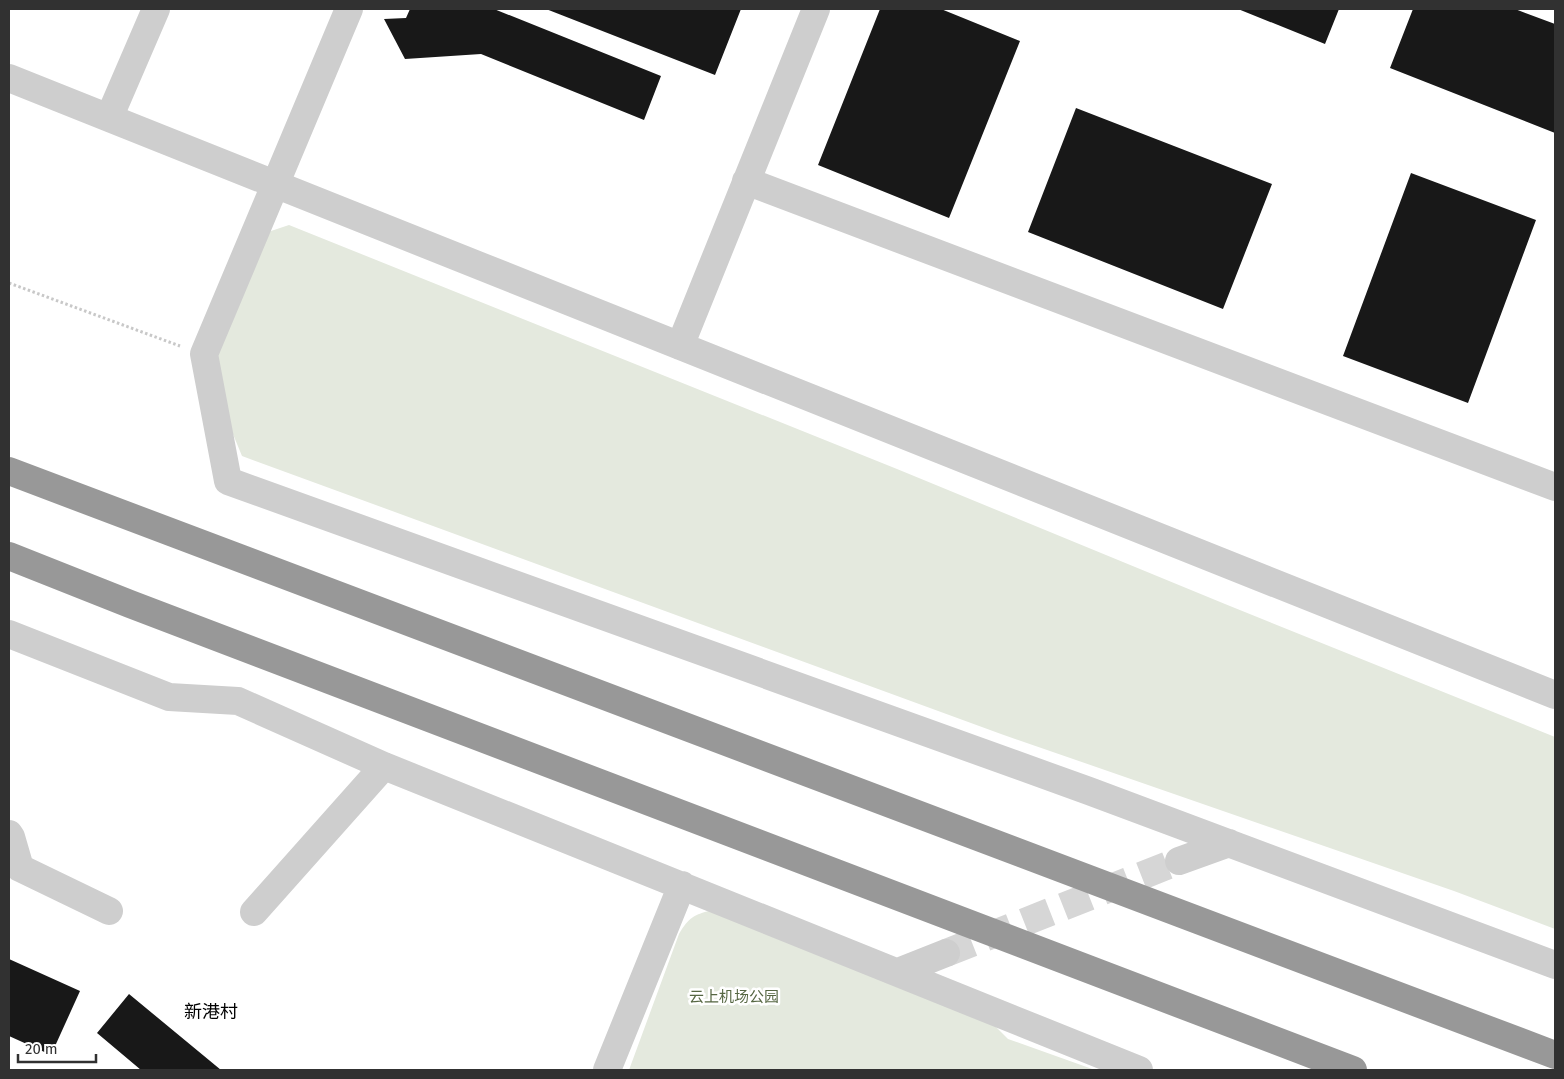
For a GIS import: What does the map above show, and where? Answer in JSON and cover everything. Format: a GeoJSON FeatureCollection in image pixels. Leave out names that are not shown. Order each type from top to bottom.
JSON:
{"type":"FeatureCollection","features":[{"type":"Feature","properties":{"kind":"highway"},"geometry":{"type":"LineString","coordinates":[[9,471],[1555,1055]]}},
{"type":"Feature","properties":{"kind":"highway"},"geometry":{"type":"LineString","coordinates":[[9,556],[139,608],[1353,1070]]}},
{"type":"Feature","properties":{"kind":"street"},"geometry":{"type":"LineString","coordinates":[[109,118],[156,9]]}},
{"type":"Feature","properties":{"kind":"street"},"geometry":{"type":"LineString","coordinates":[[349,9],[204,354],[228,481],[1229,843],[1555,965]]}},
{"type":"Feature","properties":{"kind":"street"},"geometry":{"type":"LineString","coordinates":[[680,346],[816,9]]}},
{"type":"Feature","properties":{"kind":"street"},"geometry":{"type":"LineString","coordinates":[[9,78],[1555,695]]}},
{"type":"Feature","properties":{"kind":"street"},"geometry":{"type":"LineString","coordinates":[[746,180],[1555,487]]}},
{"type":"Feature","properties":{"kind":"street"},"geometry":{"type":"LineString","coordinates":[[9,634],[169,697],[238,701],[384,766],[1140,1070]]}},
{"type":"Feature","properties":{"kind":"street"},"geometry":{"type":"LineString","coordinates":[[254,912],[384,766]]}},
{"type":"Feature","properties":{"kind":"street"},"geometry":{"type":"LineString","coordinates":[[9,834],[12,837],[20,868],[109,911]]}},
{"type":"Feature","properties":{"kind":"street"},"geometry":{"type":"LineString","coordinates":[[1179,861],[1229,843]]}},
{"type":"Feature","properties":{"kind":"street"},"geometry":{"type":"LineString","coordinates":[[607,1070],[682,885]]}},
{"type":"Feature","properties":{"kind":"street"},"geometry":{"type":"LineString","coordinates":[[898,972],[946,953]]}},
{"type":"Feature","properties":{"kind":"path"},"geometry":{"type":"LineString","coordinates":[[9,283],[204,354]]}},
{"type":"Feature","properties":{"kind":"green space"},"geometry":{"type":"Polygon","coordinates":[[[289,225],[897,469],[1555,737],[1555,929],[1454,891],[1001,734],[242,456],[221,405],[217,353],[265,233],[289,225]]]}},
{"type":"Feature","properties":{"kind":"green space","name":"云上机场公园"},"geometry":{"type":"Polygon","coordinates":[[[712,910],[986,1017],[1008,1039],[1095,1070],[629,1070],[679,934],[693,918],[701,913],[712,910]]]}},
{"type":"Feature","properties":{"kind":"building"},"geometry":{"type":"Polygon","coordinates":[[[410,9],[494,9],[661,76],[644,120],[481,54],[405,59],[384,19],[406,18],[410,9]]]}},
{"type":"Feature","properties":{"kind":"building"},"geometry":{"type":"Polygon","coordinates":[[[546,9],[741,9],[715,75],[546,9]]]}},
{"type":"Feature","properties":{"kind":"building"},"geometry":{"type":"Polygon","coordinates":[[[880,9],[941,9],[1020,41],[949,218],[818,165],[880,9]]]}},
{"type":"Feature","properties":{"kind":"building"},"geometry":{"type":"Polygon","coordinates":[[[1238,9],[1339,9],[1325,44],[1238,9]]]}},
{"type":"Feature","properties":{"kind":"building"},"geometry":{"type":"Polygon","coordinates":[[[1413,9],[1515,9],[1555,24],[1555,133],[1390,68],[1413,9]]]}},
{"type":"Feature","properties":{"kind":"building"},"geometry":{"type":"Polygon","coordinates":[[[1076,108],[1272,184],[1223,309],[1028,232],[1076,108]]]}},
{"type":"Feature","properties":{"kind":"building"},"geometry":{"type":"Polygon","coordinates":[[[1411,173],[1536,220],[1468,403],[1343,356],[1411,173]]]}},
{"type":"Feature","properties":{"kind":"building"},"geometry":{"type":"Polygon","coordinates":[[[9,959],[80,991],[51,1055],[9,1036],[9,959]]]}},
{"type":"Feature","properties":{"kind":"building"},"geometry":{"type":"Polygon","coordinates":[[[129,994],[221,1070],[141,1070],[97,1033],[129,994]]]}},
{"type":"Feature","properties":{"kind":"tunnel"},"geometry":{"type":"LineString","coordinates":[[946,953],[1179,861]]}},
{"type":"Feature","properties":{"kind":"district","name":"新港村"},"geometry":{"type":"Point","coordinates":[211,1012]}}]}
